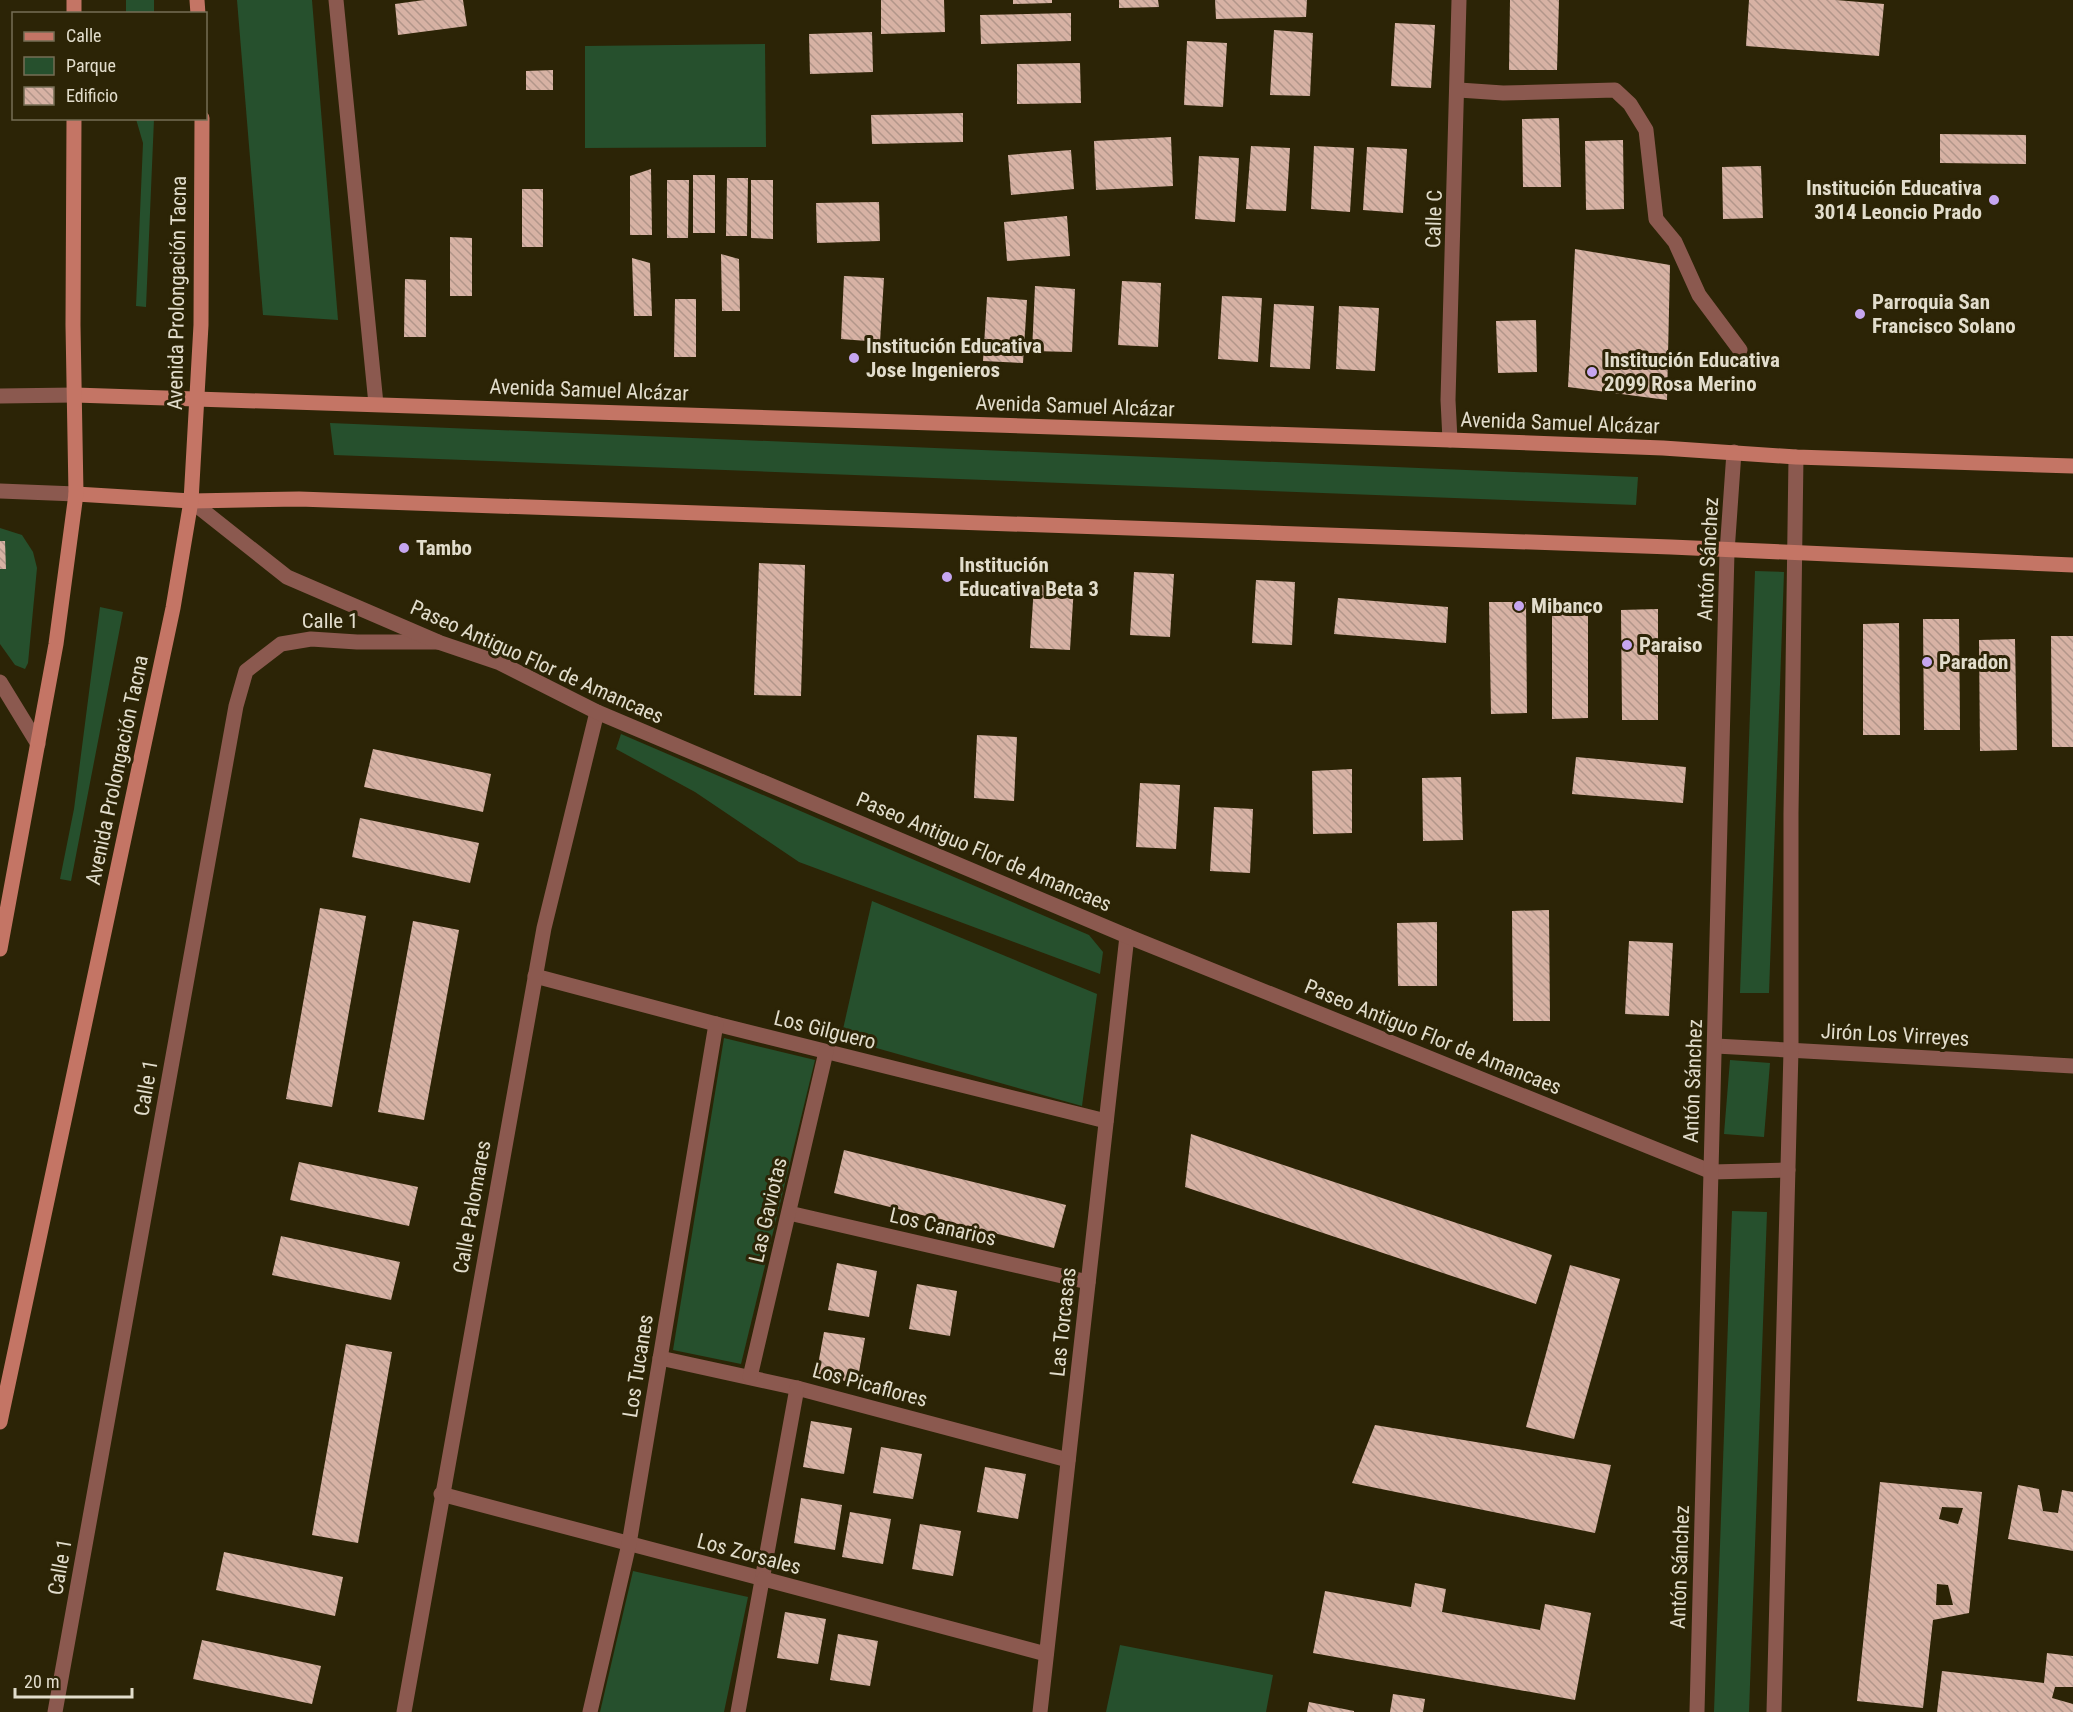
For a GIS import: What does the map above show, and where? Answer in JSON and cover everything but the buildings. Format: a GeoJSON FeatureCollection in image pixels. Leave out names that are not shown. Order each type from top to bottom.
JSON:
{"type":"FeatureCollection","features":[{"type":"Feature","properties":{"kind":"main road"},"geometry":{"type":"LineString","coordinates":[[0,949],[56,644],[76,494],[74,120]]}},
{"type":"Feature","properties":{"kind":"main road","name":"Avenida Prolongación Tacna"},"geometry":{"type":"LineString","coordinates":[[0,1422],[173,608],[191,501],[201,325],[202,120]]}},
{"type":"Feature","properties":{"kind":"main road","name":"Avenida Samuel Alcázar"},"geometry":{"type":"LineString","coordinates":[[75,395],[1450,440],[1734,452],[1796,457],[2073,466]]}},
{"type":"Feature","properties":{"kind":"main road"},"geometry":{"type":"LineString","coordinates":[[76,494],[191,501],[323,500],[1671,547],[1727,552],[2073,566]]}},
{"type":"Feature","properties":{"kind":"street"},"geometry":{"type":"LineString","coordinates":[[336,0],[376,404]]}},
{"type":"Feature","properties":{"kind":"street","name":"Calle C"},"geometry":{"type":"LineString","coordinates":[[1450,440],[1448,400],[1459,90],[1459,0]]}},
{"type":"Feature","properties":{"kind":"street"},"geometry":{"type":"LineString","coordinates":[[1459,90],[1503,93],[1615,90],[1630,104],[1646,130],[1656,219],[1675,242],[1699,295],[1740,350]]}},
{"type":"Feature","properties":{"kind":"street"},"geometry":{"type":"LineString","coordinates":[[0,396],[75,395]]}},
{"type":"Feature","properties":{"kind":"street","name":"Antón Sánchez"},"geometry":{"type":"LineString","coordinates":[[1696,1712],[1716,1046],[1727,552],[1734,452]]}},
{"type":"Feature","properties":{"kind":"street"},"geometry":{"type":"LineString","coordinates":[[1774,1712],[1791,1050],[1791,814],[1796,457]]}},
{"type":"Feature","properties":{"kind":"street"},"geometry":{"type":"LineString","coordinates":[[0,491],[76,494]]}},
{"type":"Feature","properties":{"kind":"street","name":"Paseo Antiguo Flor de Amancaes"},"geometry":{"type":"LineString","coordinates":[[191,501],[287,577],[438,642],[500,663],[597,712],[1127,936],[1712,1172],[1788,1170]]}},
{"type":"Feature","properties":{"kind":"street","name":"Calle 1"},"geometry":{"type":"LineString","coordinates":[[55,1712],[236,706],[246,671],[281,644],[311,639],[438,642]]}},
{"type":"Feature","properties":{"kind":"street"},"geometry":{"type":"LineString","coordinates":[[0,682],[38,744]]}},
{"type":"Feature","properties":{"kind":"street","name":"Calle Palomares"},"geometry":{"type":"LineString","coordinates":[[404,1712],[441,1494],[544,928],[597,712]]}},
{"type":"Feature","properties":{"kind":"street","name":"Las Torcasas"},"geometry":{"type":"LineString","coordinates":[[1040,1712],[1127,936]]}},
{"type":"Feature","properties":{"kind":"street","name":"Los Gilguero"},"geometry":{"type":"LineString","coordinates":[[535,976],[826,1052],[1106,1121]]}},
{"type":"Feature","properties":{"kind":"street","name":"Los Tucanes"},"geometry":{"type":"LineString","coordinates":[[590,1712],[629,1544],[716,1024]]}},
{"type":"Feature","properties":{"kind":"street","name":"Jirón Los Virreyes"},"geometry":{"type":"LineString","coordinates":[[1716,1046],[2073,1066]]}},
{"type":"Feature","properties":{"kind":"street","name":"Las Gaviotas"},"geometry":{"type":"LineString","coordinates":[[750,1377],[826,1052]]}},
{"type":"Feature","properties":{"kind":"street","name":"Los Canarios"},"geometry":{"type":"LineString","coordinates":[[789,1213],[1088,1282]]}},
{"type":"Feature","properties":{"kind":"street","name":"Los Picaflores"},"geometry":{"type":"LineString","coordinates":[[660,1358],[797,1388],[1068,1460]]}},
{"type":"Feature","properties":{"kind":"street"},"geometry":{"type":"LineString","coordinates":[[738,1712],[797,1388]]}},
{"type":"Feature","properties":{"kind":"street","name":"Los Zorsales"},"geometry":{"type":"LineString","coordinates":[[441,1494],[1046,1654]]}},
{"type":"Feature","properties":{"kind":"green space"},"geometry":{"type":"Polygon","coordinates":[[[126,0],[154,0],[154,12],[126,12],[126,0]]]}},
{"type":"Feature","properties":{"kind":"green space"},"geometry":{"type":"Polygon","coordinates":[[[237,0],[312,0],[338,320],[263,315],[237,0]]]}},
{"type":"Feature","properties":{"kind":"green space"},"geometry":{"type":"Polygon","coordinates":[[[765,44],[766,147],[585,148],[585,46],[765,44]]]}},
{"type":"Feature","properties":{"kind":"green space"},"geometry":{"type":"Polygon","coordinates":[[[136,120],[154,120],[146,307],[136,306],[143,143],[136,120]]]}},
{"type":"Feature","properties":{"kind":"green space"},"geometry":{"type":"Polygon","coordinates":[[[330,423],[1638,477],[1636,505],[334,455],[330,423]]]}},
{"type":"Feature","properties":{"kind":"green space"},"geometry":{"type":"Polygon","coordinates":[[[0,528],[22,535],[33,552],[37,568],[28,663],[25,669],[15,665],[0,644],[0,528]]]}},
{"type":"Feature","properties":{"kind":"green space"},"geometry":{"type":"Polygon","coordinates":[[[1755,571],[1784,572],[1769,993],[1740,993],[1755,571]]]}},
{"type":"Feature","properties":{"kind":"green space"},"geometry":{"type":"Polygon","coordinates":[[[100,607],[123,612],[71,881],[60,879],[74,809],[100,607]]]}},
{"type":"Feature","properties":{"kind":"green space"},"geometry":{"type":"Polygon","coordinates":[[[621,734],[1089,935],[1103,952],[1100,974],[799,862],[695,792],[616,749],[621,734]]]}},
{"type":"Feature","properties":{"kind":"green space"},"geometry":{"type":"Polygon","coordinates":[[[872,901],[1097,994],[1082,1106],[841,1038],[872,901]]]}},
{"type":"Feature","properties":{"kind":"green space"},"geometry":{"type":"Polygon","coordinates":[[[724,1038],[815,1060],[741,1364],[673,1350],[724,1038]]]}},
{"type":"Feature","properties":{"kind":"green space"},"geometry":{"type":"Polygon","coordinates":[[[1730,1060],[1770,1063],[1764,1137],[1724,1134],[1730,1060]]]}},
{"type":"Feature","properties":{"kind":"green space"},"geometry":{"type":"Polygon","coordinates":[[[1732,1211],[1767,1212],[1749,1712],[1714,1712],[1732,1211]]]}},
{"type":"Feature","properties":{"kind":"green space"},"geometry":{"type":"Polygon","coordinates":[[[633,1571],[748,1597],[724,1712],[600,1712],[633,1571]]]}},
{"type":"Feature","properties":{"kind":"green space"},"geometry":{"type":"Polygon","coordinates":[[[1120,1645],[1273,1675],[1266,1712],[1106,1712],[1120,1645]]]}},
{"type":"Feature","properties":{"kind":"place","name":"Institución Educativa 3014 Leoncio Prado"},"geometry":{"type":"Point","coordinates":[1994,200]}},
{"type":"Feature","properties":{"kind":"place","name":"Parroquia San Francisco Solano"},"geometry":{"type":"Point","coordinates":[1860,314]}},
{"type":"Feature","properties":{"kind":"place","name":"Institución Educativa Jose Ingenieros"},"geometry":{"type":"Point","coordinates":[854,358]}},
{"type":"Feature","properties":{"kind":"place","name":"Institución Educativa 2099 Rosa Merino"},"geometry":{"type":"Point","coordinates":[1592,372]}},
{"type":"Feature","properties":{"kind":"place","name":"Tambo"},"geometry":{"type":"Point","coordinates":[404,548]}},
{"type":"Feature","properties":{"kind":"place","name":"Institución Educativa Beta 3"},"geometry":{"type":"Point","coordinates":[947,577]}},
{"type":"Feature","properties":{"kind":"place","name":"Mibanco"},"geometry":{"type":"Point","coordinates":[1519,606]}},
{"type":"Feature","properties":{"kind":"place","name":"Paraiso"},"geometry":{"type":"Point","coordinates":[1627,645]}},
{"type":"Feature","properties":{"kind":"place","name":"Paradon"},"geometry":{"type":"Point","coordinates":[1927,662]}}]}
